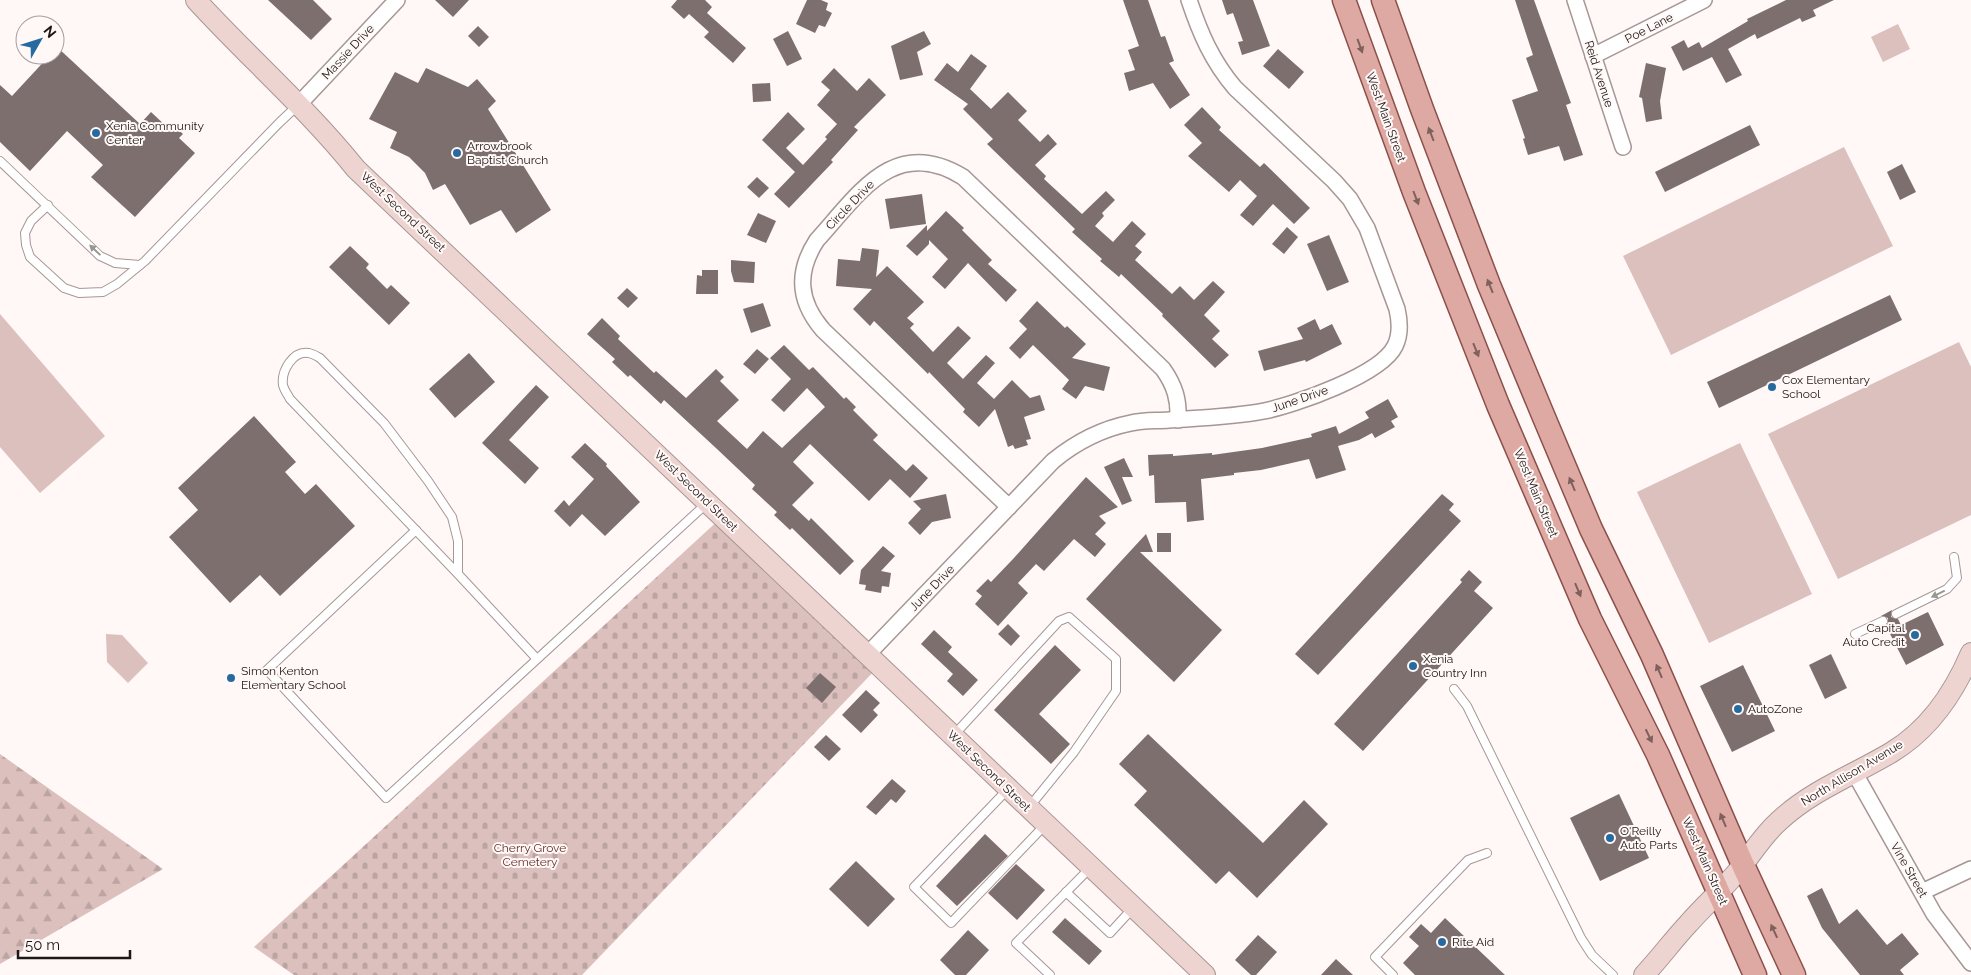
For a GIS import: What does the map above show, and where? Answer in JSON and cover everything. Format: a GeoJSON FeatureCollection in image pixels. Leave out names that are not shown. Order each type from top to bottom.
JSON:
{"type":"FeatureCollection","features":[{"type":"Feature","properties":{"kind":"main road","name":"West Second Street"},"geometry":{"type":"LineString","coordinates":[[196,0],[299,104],[356,168],[952,737],[1205,975]]}},
{"type":"Feature","properties":{"kind":"main road","name":"West Main Street"},"geometry":{"type":"LineString","coordinates":[[1344,0],[1414,192],[1498,405],[1590,619],[1658,755],[1755,975]]}},
{"type":"Feature","properties":{"kind":"main road"},"geometry":{"type":"LineString","coordinates":[[1383,0],[1489,285],[1542,415],[1591,529],[1652,655],[1743,865],[1794,975]]}},
{"type":"Feature","properties":{"kind":"main road","name":"North Allison Avenue"},"geometry":{"type":"LineString","coordinates":[[1644,975],[1743,865],[1761,839],[1791,810],[1834,782],[1893,751],[1930,721],[1945,702],[1959,679],[1971,652]]}},
{"type":"Feature","properties":{"kind":"street","name":"Massie Drive"},"geometry":{"type":"LineString","coordinates":[[299,104],[397,0]]}},
{"type":"Feature","properties":{"kind":"street","name":"June Drive"},"geometry":{"type":"LineString","coordinates":[[867,655],[1053,461],[1086,438],[1107,429],[1132,422],[1178,420],[1264,411],[1332,388],[1358,377],[1382,361],[1395,347],[1400,321],[1397,309],[1367,228],[1350,199],[1334,181],[1235,88],[1223,74],[1212,58],[1201,35],[1189,0]]}},
{"type":"Feature","properties":{"kind":"street","name":"Reid Avenue"},"geometry":{"type":"LineString","coordinates":[[1574,0],[1623,147]]}},
{"type":"Feature","properties":{"kind":"street","name":"Poe Lane"},"geometry":{"type":"LineString","coordinates":[[1593,56],[1704,0]]}},
{"type":"Feature","properties":{"kind":"street","name":"Circle Drive"},"geometry":{"type":"LineString","coordinates":[[1009,507],[823,330],[815,321],[805,301],[803,274],[806,259],[811,249],[817,240],[870,183],[886,171],[911,163],[926,162],[942,166],[963,177],[1163,370],[1171,381],[1176,393],[1179,407],[1178,420]]}},
{"type":"Feature","properties":{"kind":"street","name":"Vine Street"},"geometry":{"type":"LineString","coordinates":[[1854,772],[1947,933],[1971,963]]}},
{"type":"Feature","properties":{"kind":"street"},"geometry":{"type":"LineString","coordinates":[[1922,892],[1971,869]]}},
{"type":"Feature","properties":{"kind":"lane"},"geometry":{"type":"LineString","coordinates":[[48,205],[31,221],[25,233],[30,257],[64,288],[79,293],[102,292],[117,284],[145,261],[299,104]]}},
{"type":"Feature","properties":{"kind":"lane"},"geometry":{"type":"LineString","coordinates":[[0,162],[48,205],[100,256],[115,264],[140,265]]}},
{"type":"Feature","properties":{"kind":"lane"},"geometry":{"type":"LineString","coordinates":[[458,574],[458,541],[452,517],[428,481],[384,423],[320,358],[308,353],[296,356],[287,364],[283,374],[283,386],[290,399],[537,659]]}},
{"type":"Feature","properties":{"kind":"lane"},"geometry":{"type":"LineString","coordinates":[[416,530],[267,670],[386,798],[708,503]]}},
{"type":"Feature","properties":{"kind":"lane"},"geometry":{"type":"LineString","coordinates":[[1896,614],[1947,589],[1957,578],[1954,557]]}},
{"type":"Feature","properties":{"kind":"lane"},"geometry":{"type":"LineString","coordinates":[[952,737],[1059,621],[1069,617],[1116,659],[1116,690],[1074,752],[1028,809]]}},
{"type":"Feature","properties":{"kind":"lane"},"geometry":{"type":"LineString","coordinates":[[1856,634],[1883,621]]}},
{"type":"Feature","properties":{"kind":"lane"},"geometry":{"type":"LineString","coordinates":[[1454,689],[1467,706],[1580,938],[1592,955],[1613,975]]}},
{"type":"Feature","properties":{"kind":"lane"},"geometry":{"type":"LineString","coordinates":[[1008,789],[914,887],[951,924],[1046,825]]}},
{"type":"Feature","properties":{"kind":"lane"},"geometry":{"type":"LineString","coordinates":[[1393,975],[1375,957],[1468,860],[1487,853]]}},
{"type":"Feature","properties":{"kind":"lane"},"geometry":{"type":"LineString","coordinates":[[1050,975],[1016,943],[1090,868]]}},
{"type":"Feature","properties":{"kind":"lane"},"geometry":{"type":"LineString","coordinates":[[1066,892],[1110,933],[1133,908]]}},
{"type":"Feature","properties":{"kind":"green space"},"geometry":{"type":"Polygon","coordinates":[[[1898,24],[1910,49],[1883,62],[1871,37],[1898,24]]]}},
{"type":"Feature","properties":{"kind":"green space"},"geometry":{"type":"Polygon","coordinates":[[[1844,147],[1893,246],[1671,355],[1623,256],[1844,147]]]}},
{"type":"Feature","properties":{"kind":"green space"},"geometry":{"type":"Polygon","coordinates":[[[0,314],[105,436],[40,493],[0,447],[0,314]]]}},
{"type":"Feature","properties":{"kind":"green space"},"geometry":{"type":"Polygon","coordinates":[[[1959,342],[1971,367],[1971,515],[1838,579],[1768,434],[1959,342]]]}},
{"type":"Feature","properties":{"kind":"green space"},"geometry":{"type":"Polygon","coordinates":[[[1740,443],[1812,594],[1709,643],[1637,492],[1740,443]]]}},
{"type":"Feature","properties":{"kind":"green space","name":"Cherry Grove Cemetery"},"geometry":{"type":"Polygon","coordinates":[[[722,517],[879,666],[582,975],[294,975],[254,947],[722,517]]]}},
{"type":"Feature","properties":{"kind":"green space"},"geometry":{"type":"Polygon","coordinates":[[[106,634],[122,635],[148,663],[128,683],[107,662],[106,634]]]}},
{"type":"Feature","properties":{"kind":"green space"},"geometry":{"type":"Polygon","coordinates":[[[0,754],[163,869],[0,964],[0,754]]]}},
{"type":"Feature","properties":{"kind":"building"},"geometry":{"type":"Polygon","coordinates":[[[268,0],[313,0],[332,19],[311,40],[268,0]]]}},
{"type":"Feature","properties":{"kind":"building"},"geometry":{"type":"Polygon","coordinates":[[[435,0],[469,0],[453,17],[435,0]]]}},
{"type":"Feature","properties":{"kind":"building"},"geometry":{"type":"Polygon","coordinates":[[[677,0],[705,0],[712,7],[707,13],[746,48],[733,63],[704,37],[709,32],[689,14],[684,19],[671,7],[677,0]]]}},
{"type":"Feature","properties":{"kind":"building"},"geometry":{"type":"Polygon","coordinates":[[[807,0],[821,0],[828,3],[826,10],[832,13],[825,27],[819,25],[815,33],[796,24],[807,0]]]}},
{"type":"Feature","properties":{"kind":"building"},"geometry":{"type":"Polygon","coordinates":[[[1123,0],[1148,0],[1161,37],[1165,36],[1174,61],[1169,63],[1190,95],[1170,109],[1153,83],[1129,91],[1124,73],[1135,70],[1128,50],[1139,46],[1123,0]]]}},
{"type":"Feature","properties":{"kind":"building"},"geometry":{"type":"Polygon","coordinates":[[[1222,0],[1253,0],[1270,46],[1242,55],[1238,42],[1243,41],[1233,13],[1227,15],[1222,0]]]}},
{"type":"Feature","properties":{"kind":"building"},"geometry":{"type":"Polygon","coordinates":[[[1515,0],[1534,0],[1571,103],[1566,105],[1583,155],[1564,161],[1559,146],[1528,155],[1523,139],[1525,138],[1512,100],[1538,91],[1526,58],[1533,55],[1515,0]]]}},
{"type":"Feature","properties":{"kind":"building"},"geometry":{"type":"Polygon","coordinates":[[[1786,0],[1834,0],[1813,10],[1816,16],[1802,22],[1800,18],[1757,39],[1755,34],[1728,49],[1742,75],[1726,83],[1712,57],[1683,71],[1671,47],[1684,40],[1688,48],[1699,42],[1702,48],[1748,21],[1747,19],[1786,0]]]}},
{"type":"Feature","properties":{"kind":"building"},"geometry":{"type":"Polygon","coordinates":[[[478,26],[489,37],[479,47],[468,36],[478,26]]]}},
{"type":"Feature","properties":{"kind":"building"},"geometry":{"type":"Polygon","coordinates":[[[788,31],[802,59],[787,66],[773,39],[788,31]]]}},
{"type":"Feature","properties":{"kind":"building"},"geometry":{"type":"Polygon","coordinates":[[[924,31],[931,44],[917,52],[923,75],[900,80],[891,46],[924,31]]]}},
{"type":"Feature","properties":{"kind":"building"},"geometry":{"type":"Polygon","coordinates":[[[1278,49],[1304,72],[1289,89],[1263,66],[1278,49]]]}},
{"type":"Feature","properties":{"kind":"building","name":"Xenia Community Center"},"geometry":{"type":"Polygon","coordinates":[[[65,54],[140,124],[151,112],[167,127],[171,123],[183,134],[179,138],[195,153],[135,217],[91,177],[103,165],[67,131],[30,171],[0,142],[0,85],[12,96],[41,65],[65,65],[65,54]]]}},
{"type":"Feature","properties":{"kind":"building"},"geometry":{"type":"Polygon","coordinates":[[[971,54],[987,66],[970,89],[991,109],[1008,92],[1027,111],[1018,120],[1040,142],[1048,134],[1057,144],[1035,165],[1046,176],[1044,179],[1082,214],[1106,191],[1115,200],[1102,213],[1104,216],[1095,226],[1113,242],[1132,221],[1146,234],[1135,246],[1142,252],[1135,260],[1172,294],[1180,286],[1194,300],[1213,281],[1225,292],[1204,315],[1220,331],[1212,339],[1229,355],[1215,368],[1121,274],[1119,277],[1100,261],[1102,259],[1072,232],[1075,229],[987,144],[993,139],[963,109],[968,104],[934,80],[947,63],[958,72],[971,54]]]}},
{"type":"Feature","properties":{"kind":"building"},"geometry":{"type":"Polygon","coordinates":[[[1646,63],[1666,68],[1660,101],[1662,119],[1646,122],[1642,98],[1639,97],[1646,63]]]}},
{"type":"Feature","properties":{"kind":"building","name":"Arrowbrook Baptist Church"},"geometry":{"type":"Polygon","coordinates":[[[426,68],[468,87],[477,79],[496,101],[488,109],[551,210],[516,233],[501,210],[470,225],[445,184],[433,190],[425,173],[409,157],[390,148],[397,132],[369,119],[395,72],[418,83],[426,68]]]}},
{"type":"Feature","properties":{"kind":"building"},"geometry":{"type":"Polygon","coordinates":[[[834,68],[857,91],[869,78],[886,95],[854,127],[858,130],[831,160],[833,162],[789,208],[774,194],[795,172],[762,140],[788,112],[805,129],[786,148],[803,165],[827,139],[825,137],[837,124],[817,105],[830,90],[821,82],[834,68]]]}},
{"type":"Feature","properties":{"kind":"building"},"geometry":{"type":"Polygon","coordinates":[[[770,83],[771,101],[753,102],[752,84],[770,83]]]}},
{"type":"Feature","properties":{"kind":"building"},"geometry":{"type":"Polygon","coordinates":[[[1202,107],[1221,127],[1219,130],[1260,167],[1264,163],[1310,208],[1294,224],[1273,204],[1253,226],[1240,215],[1257,196],[1240,180],[1229,192],[1188,156],[1202,143],[1184,125],[1202,107]]]}},
{"type":"Feature","properties":{"kind":"building"},"geometry":{"type":"Polygon","coordinates":[[[1750,125],[1760,145],[1665,192],[1655,172],[1750,125]]]}},
{"type":"Feature","properties":{"kind":"building"},"geometry":{"type":"Polygon","coordinates":[[[1902,164],[1916,192],[1900,200],[1887,172],[1902,164]]]}},
{"type":"Feature","properties":{"kind":"building"},"geometry":{"type":"Polygon","coordinates":[[[757,177],[769,188],[759,198],[747,187],[757,177]]]}},
{"type":"Feature","properties":{"kind":"building"},"geometry":{"type":"Polygon","coordinates":[[[922,194],[926,224],[890,229],[885,199],[922,194]]]}},
{"type":"Feature","properties":{"kind":"building"},"geometry":{"type":"Polygon","coordinates":[[[946,211],[992,260],[988,264],[1017,290],[1006,302],[968,263],[945,289],[932,277],[948,259],[929,240],[929,244],[917,256],[906,246],[927,225],[927,231],[946,211]]]}},
{"type":"Feature","properties":{"kind":"building"},"geometry":{"type":"Polygon","coordinates":[[[758,213],[776,221],[766,243],[747,235],[758,213]]]}},
{"type":"Feature","properties":{"kind":"building"},"geometry":{"type":"Polygon","coordinates":[[[1287,227],[1298,237],[1284,254],[1272,244],[1287,227]]]}},
{"type":"Feature","properties":{"kind":"building"},"geometry":{"type":"Polygon","coordinates":[[[1329,235],[1349,282],[1327,291],[1307,244],[1329,235]]]}},
{"type":"Feature","properties":{"kind":"building"},"geometry":{"type":"Polygon","coordinates":[[[350,246],[369,264],[366,268],[387,289],[391,285],[410,303],[389,325],[329,267],[350,246]]]}},
{"type":"Feature","properties":{"kind":"building"},"geometry":{"type":"Polygon","coordinates":[[[862,248],[879,250],[876,277],[887,266],[924,302],[907,318],[914,324],[910,328],[933,352],[958,326],[971,338],[947,363],[963,379],[986,355],[995,363],[977,383],[994,399],[1012,380],[1030,398],[1040,395],[1045,410],[1024,417],[1031,439],[1026,440],[1028,445],[1015,449],[1013,445],[1008,447],[995,409],[979,427],[963,412],[965,409],[929,372],[928,374],[874,321],[870,326],[853,309],[872,289],[836,286],[838,259],[860,261],[862,248]]]}},
{"type":"Feature","properties":{"kind":"building"},"geometry":{"type":"Polygon","coordinates":[[[731,260],[755,262],[754,283],[734,282],[731,260]]]}},
{"type":"Feature","properties":{"kind":"building"},"geometry":{"type":"Polygon","coordinates":[[[702,270],[718,270],[718,294],[696,294],[697,275],[702,276],[702,270]]]}},
{"type":"Feature","properties":{"kind":"building"},"geometry":{"type":"Polygon","coordinates":[[[627,288],[638,298],[628,308],[617,298],[627,288]]]}},
{"type":"Feature","properties":{"kind":"building"},"geometry":{"type":"Polygon","coordinates":[[[1890,295],[1902,320],[1719,408],[1707,382],[1890,295]]]}},
{"type":"Feature","properties":{"kind":"building"},"geometry":{"type":"Polygon","coordinates":[[[1037,301],[1065,328],[1067,326],[1086,344],[1072,358],[1110,367],[1104,391],[1085,386],[1076,399],[1062,389],[1069,380],[1033,345],[1020,359],[1009,348],[1027,329],[1019,321],[1037,301]]]}},
{"type":"Feature","properties":{"kind":"building"},"geometry":{"type":"Polygon","coordinates":[[[763,303],[771,326],[751,333],[743,309],[763,303]]]}},
{"type":"Feature","properties":{"kind":"building"},"geometry":{"type":"Polygon","coordinates":[[[602,318],[620,336],[618,339],[654,373],[656,371],[686,398],[716,369],[724,377],[720,381],[739,400],[717,421],[747,449],[763,431],[782,448],[825,407],[807,388],[784,412],[771,400],[791,379],[770,358],[784,345],[809,370],[813,367],[844,399],[846,397],[856,407],[853,410],[878,435],[873,440],[906,471],[913,464],[928,478],[910,498],[890,479],[869,501],[810,444],[793,462],[814,483],[792,505],[809,521],[811,518],[854,561],[840,575],[792,528],[790,530],[774,515],[777,512],[752,489],[755,485],[717,449],[664,400],[661,404],[630,375],[628,377],[612,362],[615,359],[587,334],[602,318]]]}},
{"type":"Feature","properties":{"kind":"building"},"geometry":{"type":"Polygon","coordinates":[[[1315,319],[1320,330],[1332,324],[1342,344],[1306,362],[1305,360],[1264,371],[1258,351],[1303,339],[1297,328],[1315,319]]]}},
{"type":"Feature","properties":{"kind":"building"},"geometry":{"type":"Polygon","coordinates":[[[757,349],[769,359],[755,374],[743,364],[757,349]]]}},
{"type":"Feature","properties":{"kind":"building"},"geometry":{"type":"Polygon","coordinates":[[[469,353],[495,382],[455,418],[429,389],[469,353]]]}},
{"type":"Feature","properties":{"kind":"building"},"geometry":{"type":"Polygon","coordinates":[[[536,385],[549,397],[509,440],[539,468],[525,484],[482,443],[536,385]]]}},
{"type":"Feature","properties":{"kind":"building"},"geometry":{"type":"Polygon","coordinates":[[[1388,399],[1398,417],[1391,421],[1395,427],[1375,438],[1372,433],[1359,440],[1338,446],[1346,470],[1316,479],[1309,459],[1261,470],[1234,473],[1234,475],[1201,479],[1204,520],[1187,522],[1186,502],[1155,503],[1154,475],[1149,476],[1148,455],[1173,454],[1173,456],[1212,453],[1212,455],[1262,448],[1312,437],[1311,434],[1336,426],[1339,434],[1369,418],[1365,412],[1388,399]]]}},
{"type":"Feature","properties":{"kind":"building"},"geometry":{"type":"Polygon","coordinates":[[[254,416],[296,462],[285,472],[305,494],[316,484],[355,526],[280,596],[260,575],[230,603],[169,537],[198,510],[178,488],[254,416]]]}},
{"type":"Feature","properties":{"kind":"building"},"geometry":{"type":"Polygon","coordinates":[[[585,443],[607,464],[606,466],[640,502],[605,536],[582,514],[570,527],[554,511],[564,500],[569,506],[594,479],[571,457],[585,443]]]}},
{"type":"Feature","properties":{"kind":"building"},"geometry":{"type":"Polygon","coordinates":[[[1124,458],[1133,477],[1122,477],[1132,501],[1122,505],[1104,467],[1124,458]]]}},
{"type":"Feature","properties":{"kind":"building"},"geometry":{"type":"Polygon","coordinates":[[[1086,477],[1118,507],[1099,516],[1106,523],[1095,534],[1106,544],[1095,557],[1074,539],[1044,571],[1036,564],[1018,583],[1028,593],[998,626],[975,604],[982,596],[976,591],[988,579],[991,582],[1086,477]]]}},
{"type":"Feature","properties":{"kind":"building"},"geometry":{"type":"Polygon","coordinates":[[[946,494],[951,518],[932,522],[920,535],[908,523],[921,509],[913,501],[946,494]]]}},
{"type":"Feature","properties":{"kind":"building"},"geometry":{"type":"Polygon","coordinates":[[[1442,494],[1454,504],[1449,510],[1461,521],[1318,675],[1295,654],[1442,494]]]}},
{"type":"Feature","properties":{"kind":"building"},"geometry":{"type":"Polygon","coordinates":[[[1157,533],[1171,533],[1171,552],[1157,552],[1157,533]]]}},
{"type":"Feature","properties":{"kind":"building"},"geometry":{"type":"Polygon","coordinates":[[[1146,534],[1153,552],[1140,552],[1222,630],[1174,682],[1086,599],[1146,534]]]}},
{"type":"Feature","properties":{"kind":"building"},"geometry":{"type":"Polygon","coordinates":[[[883,546],[895,556],[881,571],[891,573],[889,587],[882,586],[881,593],[865,590],[866,585],[859,584],[861,570],[883,546]]]}},
{"type":"Feature","properties":{"kind":"building","name":"Xenia Country Inn"},"geometry":{"type":"Polygon","coordinates":[[[1469,570],[1482,582],[1474,591],[1493,608],[1363,751],[1334,724],[1462,582],[1460,580],[1469,570]]]}},
{"type":"Feature","properties":{"kind":"building","name":"Capital Auto Credit"},"geometry":{"type":"Polygon","coordinates":[[[1892,610],[1891,617],[1898,619],[1901,625],[1928,612],[1944,645],[1906,665],[1886,626],[1888,618],[1881,616],[1892,610]]]}},
{"type":"Feature","properties":{"kind":"building"},"geometry":{"type":"Polygon","coordinates":[[[1008,624],[1020,636],[1011,646],[998,634],[1008,624]]]}},
{"type":"Feature","properties":{"kind":"building"},"geometry":{"type":"Polygon","coordinates":[[[934,630],[952,647],[948,652],[978,680],[963,696],[947,681],[953,674],[921,644],[934,630]]]}},
{"type":"Feature","properties":{"kind":"building"},"geometry":{"type":"Polygon","coordinates":[[[1055,645],[1081,670],[1039,714],[1070,744],[1051,764],[994,710],[1055,645]]]}},
{"type":"Feature","properties":{"kind":"building"},"geometry":{"type":"Polygon","coordinates":[[[1831,654],[1847,688],[1825,699],[1809,665],[1831,654]]]}},
{"type":"Feature","properties":{"kind":"building","name":"AutoZone"},"geometry":{"type":"Polygon","coordinates":[[[1743,665],[1775,731],[1732,752],[1700,686],[1743,665]]]}},
{"type":"Feature","properties":{"kind":"building"},"geometry":{"type":"Polygon","coordinates":[[[820,673],[836,687],[822,703],[806,688],[820,673]]]}},
{"type":"Feature","properties":{"kind":"building"},"geometry":{"type":"Polygon","coordinates":[[[866,690],[880,703],[873,710],[878,715],[861,733],[842,715],[866,690]]]}},
{"type":"Feature","properties":{"kind":"building"},"geometry":{"type":"Polygon","coordinates":[[[1148,734],[1263,843],[1304,800],[1328,824],[1257,898],[1229,871],[1216,884],[1134,805],[1147,791],[1119,764],[1148,734]]]}},
{"type":"Feature","properties":{"kind":"building"},"geometry":{"type":"Polygon","coordinates":[[[826,735],[841,749],[829,761],[814,747],[826,735]]]}},
{"type":"Feature","properties":{"kind":"building"},"geometry":{"type":"Polygon","coordinates":[[[892,779],[906,791],[896,803],[891,799],[876,815],[866,807],[892,779]]]}},
{"type":"Feature","properties":{"kind":"building","name":"O'Reilly Auto Parts"},"geometry":{"type":"Polygon","coordinates":[[[1619,794],[1649,858],[1600,881],[1570,818],[1619,794]]]}},
{"type":"Feature","properties":{"kind":"building"},"geometry":{"type":"Polygon","coordinates":[[[985,834],[1008,856],[957,906],[936,886],[985,834]]]}},
{"type":"Feature","properties":{"kind":"building"},"geometry":{"type":"Polygon","coordinates":[[[856,861],[895,899],[868,927],[829,889],[856,861]]]}},
{"type":"Feature","properties":{"kind":"building"},"geometry":{"type":"Polygon","coordinates":[[[1016,864],[1045,890],[1017,920],[988,893],[1016,864]]]}},
{"type":"Feature","properties":{"kind":"building"},"geometry":{"type":"Polygon","coordinates":[[[1822,888],[1839,924],[1857,909],[1887,945],[1902,933],[1919,954],[1900,970],[1904,975],[1860,975],[1822,928],[1807,896],[1822,888]]]}},
{"type":"Feature","properties":{"kind":"building"},"geometry":{"type":"Polygon","coordinates":[[[1065,918],[1102,951],[1089,965],[1052,932],[1065,918]]]}},
{"type":"Feature","properties":{"kind":"building","name":"Rite Aid"},"geometry":{"type":"Polygon","coordinates":[[[1445,918],[1505,975],[1415,975],[1403,963],[1419,946],[1409,937],[1421,924],[1431,933],[1445,918]]]}},
{"type":"Feature","properties":{"kind":"building"},"geometry":{"type":"Polygon","coordinates":[[[968,930],[989,950],[966,975],[955,975],[940,960],[968,930]]]}},
{"type":"Feature","properties":{"kind":"building"},"geometry":{"type":"Polygon","coordinates":[[[1258,935],[1277,952],[1256,975],[1251,975],[1235,960],[1258,935]]]}},
{"type":"Feature","properties":{"kind":"building"},"geometry":{"type":"Polygon","coordinates":[[[1336,959],[1353,975],[1321,975],[1336,959]]]}},
{"type":"Feature","properties":{"kind":"place","name":"Xenia Community Center"},"geometry":{"type":"Point","coordinates":[96,133]}},
{"type":"Feature","properties":{"kind":"place","name":"Arrowbrook Baptist Church"},"geometry":{"type":"Point","coordinates":[457,153]}},
{"type":"Feature","properties":{"kind":"place","name":"Cox Elementary School"},"geometry":{"type":"Point","coordinates":[1772,387]}},
{"type":"Feature","properties":{"kind":"place","name":"Capital Auto Credit"},"geometry":{"type":"Point","coordinates":[1915,635]}},
{"type":"Feature","properties":{"kind":"place","name":"Xenia Country Inn"},"geometry":{"type":"Point","coordinates":[1413,666]}},
{"type":"Feature","properties":{"kind":"place","name":"Simon Kenton Elementary School"},"geometry":{"type":"Point","coordinates":[231,678]}},
{"type":"Feature","properties":{"kind":"place","name":"AutoZone"},"geometry":{"type":"Point","coordinates":[1738,709]}},
{"type":"Feature","properties":{"kind":"place","name":"O'Reilly Auto Parts"},"geometry":{"type":"Point","coordinates":[1610,838]}},
{"type":"Feature","properties":{"kind":"place","name":"Rite Aid"},"geometry":{"type":"Point","coordinates":[1442,942]}}]}
